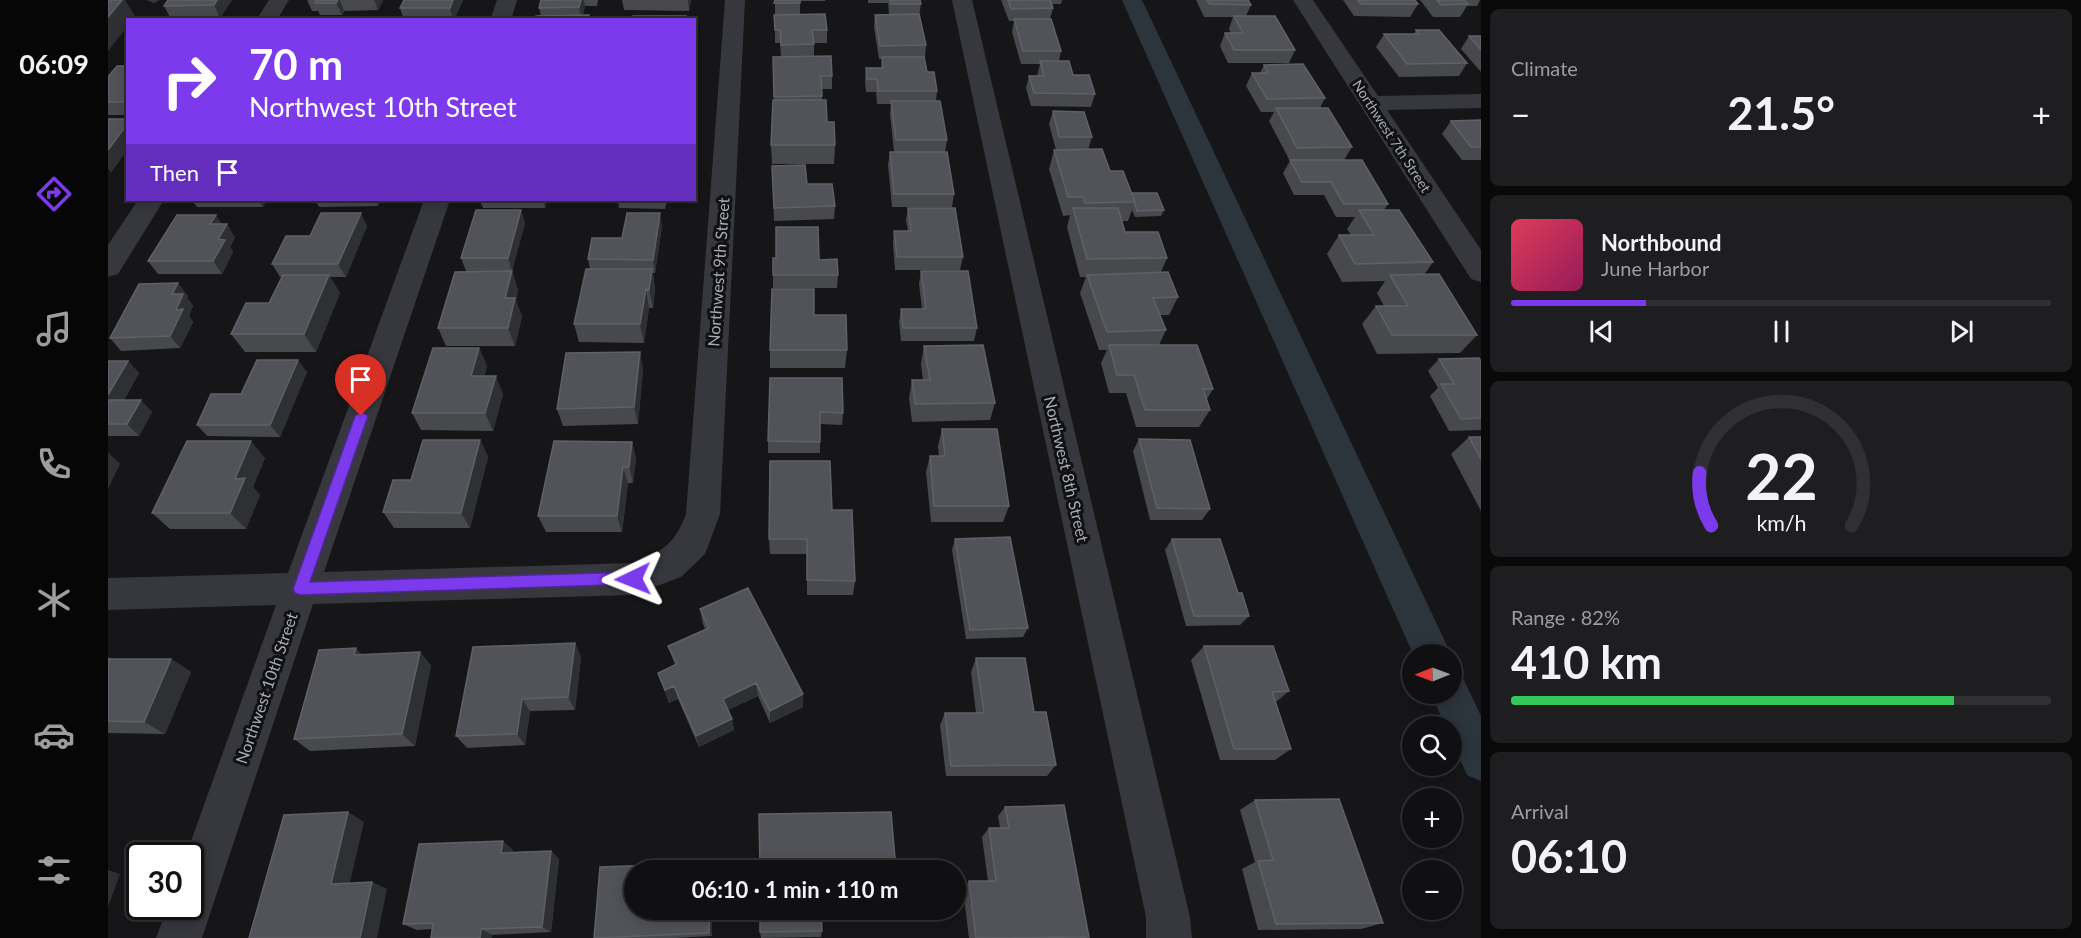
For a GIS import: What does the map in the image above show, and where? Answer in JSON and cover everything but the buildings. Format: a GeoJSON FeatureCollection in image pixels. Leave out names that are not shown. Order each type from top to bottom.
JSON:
{"type":"FeatureCollection","features":[{"type":"Feature","properties":{"kind":"street"},"geometry":{"type":"LineString","coordinates":[[267,18],[279,0]]}},
{"type":"Feature","properties":{"kind":"street"},"geometry":{"type":"LineString","coordinates":[[501,18],[507,0]]}},
{"type":"Feature","properties":{"kind":"street","name":"Northwest 9th Street"},"geometry":{"type":"LineString","coordinates":[[300,589],[633,579],[668,566],[693,543],[703,514],[735,0]]}},
{"type":"Feature","properties":{"kind":"street","name":"Northwest 8th Street"},"geometry":{"type":"LineString","coordinates":[[962,0],[1168,917],[1169,938]]}},
{"type":"Feature","properties":{"kind":"street","name":"Northwest 7th Street"},"geometry":{"type":"LineString","coordinates":[[1303,0],[1481,272]]}},
{"type":"Feature","properties":{"kind":"street"},"geometry":{"type":"LineString","coordinates":[[1370,103],[1481,101]]}},
{"type":"Feature","properties":{"kind":"street"},"geometry":{"type":"LineString","coordinates":[[108,267],[150,201]]}},
{"type":"Feature","properties":{"kind":"street","name":"Northwest 10th Street"},"geometry":{"type":"LineString","coordinates":[[204,865],[437,201]]}},
{"type":"Feature","properties":{"kind":"street"},"geometry":{"type":"LineString","coordinates":[[108,594],[300,589]]}},
{"type":"Feature","properties":{"kind":"street","name":"Northwest 10th Street"},"geometry":{"type":"LineString","coordinates":[[179,938],[185,920]]}},
{"type":"Feature","properties":{"kind":"waterway"},"geometry":{"type":"LineString","coordinates":[[1132,0],[1427,644]]}},
{"type":"Feature","properties":{"kind":"waterway"},"geometry":{"type":"LineString","coordinates":[[1455,704],[1481,761]]}},
{"type":"Feature","properties":{"kind":"route"},"geometry":{"type":"LineString","coordinates":[[361,416],[300,589],[633,579]]}}]}
